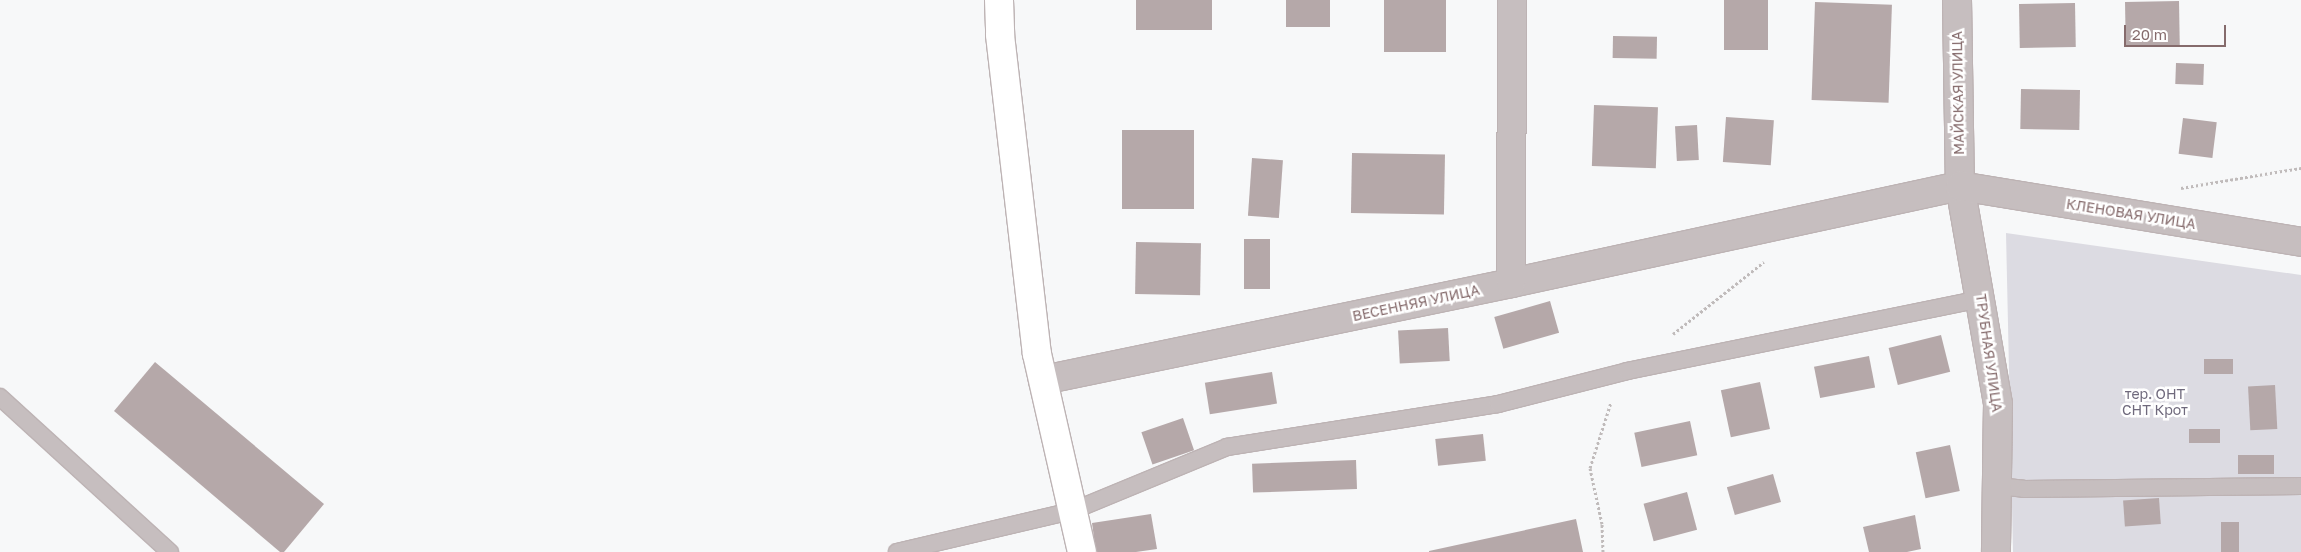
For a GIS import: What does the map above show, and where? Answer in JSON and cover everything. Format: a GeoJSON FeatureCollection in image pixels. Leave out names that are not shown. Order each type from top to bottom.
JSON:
{"type":"FeatureCollection","features":[{"type":"Feature","properties":{"kind":"street"},"geometry":{"type":"LineString","coordinates":[[999,0],[1001,44],[1037,354],[1082,552]]}},
{"type":"Feature","properties":{"kind":"street"},"geometry":{"type":"LineString","coordinates":[[1511,283],[1512,0]]}},
{"type":"Feature","properties":{"kind":"street","name":"МАЙСКАЯ УЛИЦА"},"geometry":{"type":"LineString","coordinates":[[1957,0],[1960,186]]}},
{"type":"Feature","properties":{"kind":"street","name":"ВЕСЕННЯЯ УЛИЦА"},"geometry":{"type":"LineString","coordinates":[[1043,380],[1511,283],[1960,186]]}},
{"type":"Feature","properties":{"kind":"street","name":"КЛЕНОВАЯ УЛИЦА"},"geometry":{"type":"LineString","coordinates":[[1960,186],[2301,242]]}},
{"type":"Feature","properties":{"kind":"street","name":"ТРУБНАЯ УЛИЦА"},"geometry":{"type":"LineString","coordinates":[[1960,186],[1998,404],[1996,552]]}},
{"type":"Feature","properties":{"kind":"lane"},"geometry":{"type":"LineString","coordinates":[[897,552],[1072,511],[1227,447],[1498,404],[1627,371],[1981,299]]}},
{"type":"Feature","properties":{"kind":"lane"},"geometry":{"type":"LineString","coordinates":[[0,397],[170,552]]}},
{"type":"Feature","properties":{"kind":"lane"},"geometry":{"type":"LineString","coordinates":[[1997,486],[2034,489],[2301,486]]}},
{"type":"Feature","properties":{"kind":"green space","name":"тер. ОНТ СНТ Крот"},"geometry":{"type":"Polygon","coordinates":[[[2006,233],[2301,275],[2301,552],[2013,552],[2006,233]]]}},
{"type":"Feature","properties":{"kind":"building"},"geometry":{"type":"Polygon","coordinates":[[[1136,0],[1212,0],[1212,30],[1136,30],[1136,0]]]}},
{"type":"Feature","properties":{"kind":"building"},"geometry":{"type":"Polygon","coordinates":[[[1286,0],[1330,0],[1330,27],[1286,27],[1286,0]]]}},
{"type":"Feature","properties":{"kind":"building"},"geometry":{"type":"Polygon","coordinates":[[[1384,0],[1446,0],[1446,52],[1384,52],[1384,0]]]}},
{"type":"Feature","properties":{"kind":"building"},"geometry":{"type":"Polygon","coordinates":[[[1724,0],[1768,0],[1768,50],[1724,50],[1724,0]]]}},
{"type":"Feature","properties":{"kind":"building"},"geometry":{"type":"Polygon","coordinates":[[[2179,1],[2180,45],[2126,46],[2125,2],[2179,1]]]}},
{"type":"Feature","properties":{"kind":"building"},"geometry":{"type":"Polygon","coordinates":[[[1815,2],[1892,5],[1889,103],[1812,100],[1815,2]]]}},
{"type":"Feature","properties":{"kind":"building"},"geometry":{"type":"Polygon","coordinates":[[[2075,3],[2076,47],[2020,48],[2019,4],[2075,3]]]}},
{"type":"Feature","properties":{"kind":"building"},"geometry":{"type":"Polygon","coordinates":[[[1613,36],[1657,37],[1657,59],[1613,58],[1613,36]]]}},
{"type":"Feature","properties":{"kind":"building"},"geometry":{"type":"Polygon","coordinates":[[[2176,63],[2204,64],[2203,85],[2175,84],[2176,63]]]}},
{"type":"Feature","properties":{"kind":"building"},"geometry":{"type":"Polygon","coordinates":[[[2021,89],[2080,90],[2079,130],[2020,129],[2021,89]]]}},
{"type":"Feature","properties":{"kind":"building"},"geometry":{"type":"Polygon","coordinates":[[[1594,105],[1658,107],[1656,168],[1592,166],[1594,105]]]}},
{"type":"Feature","properties":{"kind":"building"},"geometry":{"type":"Polygon","coordinates":[[[1726,117],[1774,120],[1771,165],[1723,162],[1726,117]]]}},
{"type":"Feature","properties":{"kind":"building"},"geometry":{"type":"Polygon","coordinates":[[[2183,118],[2217,122],[2212,158],[2179,154],[2183,118]]]}},
{"type":"Feature","properties":{"kind":"building"},"geometry":{"type":"Polygon","coordinates":[[[1697,125],[1699,160],[1677,161],[1675,126],[1697,125]]]}},
{"type":"Feature","properties":{"kind":"building"},"geometry":{"type":"Polygon","coordinates":[[[1122,130],[1194,130],[1194,209],[1122,209],[1122,130]]]}},
{"type":"Feature","properties":{"kind":"building"},"geometry":{"type":"Polygon","coordinates":[[[1352,153],[1445,155],[1444,215],[1351,213],[1352,153]]]}},
{"type":"Feature","properties":{"kind":"building"},"geometry":{"type":"Polygon","coordinates":[[[1252,158],[1283,160],[1279,218],[1248,216],[1252,158]]]}},
{"type":"Feature","properties":{"kind":"building"},"geometry":{"type":"Polygon","coordinates":[[[1244,239],[1270,239],[1270,289],[1244,289],[1244,239]]]}},
{"type":"Feature","properties":{"kind":"building"},"geometry":{"type":"Polygon","coordinates":[[[1136,242],[1201,243],[1200,295],[1135,294],[1136,242]]]}},
{"type":"Feature","properties":{"kind":"building"},"geometry":{"type":"Polygon","coordinates":[[[1550,301],[1559,333],[1503,349],[1494,317],[1550,301]]]}},
{"type":"Feature","properties":{"kind":"building"},"geometry":{"type":"Polygon","coordinates":[[[1448,328],[1450,361],[1400,364],[1398,331],[1448,328]]]}},
{"type":"Feature","properties":{"kind":"building"},"geometry":{"type":"Polygon","coordinates":[[[1941,335],[1950,372],[1898,385],[1889,348],[1941,335]]]}},
{"type":"Feature","properties":{"kind":"building"},"geometry":{"type":"Polygon","coordinates":[[[1869,356],[1875,387],[1820,398],[1814,367],[1869,356]]]}},
{"type":"Feature","properties":{"kind":"building"},"geometry":{"type":"Polygon","coordinates":[[[2204,359],[2233,359],[2233,374],[2204,374],[2204,359]]]}},
{"type":"Feature","properties":{"kind":"building"},"geometry":{"type":"Polygon","coordinates":[[[155,362],[324,504],[284,552],[280,552],[114,411],[155,362]]]}},
{"type":"Feature","properties":{"kind":"building"},"geometry":{"type":"Polygon","coordinates":[[[1272,372],[1277,404],[1210,414],[1205,383],[1272,372]]]}},
{"type":"Feature","properties":{"kind":"building"},"geometry":{"type":"Polygon","coordinates":[[[1760,382],[1770,429],[1731,437],[1721,390],[1760,382]]]}},
{"type":"Feature","properties":{"kind":"building"},"geometry":{"type":"Polygon","coordinates":[[[2275,385],[2277,429],[2250,430],[2248,386],[2275,385]]]}},
{"type":"Feature","properties":{"kind":"building"},"geometry":{"type":"Polygon","coordinates":[[[1183,418],[1194,450],[1152,464],[1141,432],[1183,418]]]}},
{"type":"Feature","properties":{"kind":"building"},"geometry":{"type":"Polygon","coordinates":[[[1690,421],[1697,455],[1642,467],[1634,433],[1690,421]]]}},
{"type":"Feature","properties":{"kind":"building"},"geometry":{"type":"Polygon","coordinates":[[[2189,429],[2220,429],[2220,443],[2189,443],[2189,429]]]}},
{"type":"Feature","properties":{"kind":"building"},"geometry":{"type":"Polygon","coordinates":[[[1483,434],[1486,461],[1438,466],[1435,439],[1483,434]]]}},
{"type":"Feature","properties":{"kind":"building"},"geometry":{"type":"Polygon","coordinates":[[[1950,445],[1960,491],[1926,498],[1916,452],[1950,445]]]}},
{"type":"Feature","properties":{"kind":"building"},"geometry":{"type":"Polygon","coordinates":[[[2238,455],[2274,455],[2274,474],[2238,474],[2238,455]]]}},
{"type":"Feature","properties":{"kind":"building"},"geometry":{"type":"Polygon","coordinates":[[[1356,460],[1357,489],[1253,493],[1252,464],[1356,460]]]}},
{"type":"Feature","properties":{"kind":"building"},"geometry":{"type":"Polygon","coordinates":[[[1773,474],[1781,502],[1735,515],[1727,487],[1773,474]]]}},
{"type":"Feature","properties":{"kind":"building"},"geometry":{"type":"Polygon","coordinates":[[[1687,492],[1697,530],[1654,541],[1644,504],[1687,492]]]}},
{"type":"Feature","properties":{"kind":"building"},"geometry":{"type":"Polygon","coordinates":[[[2159,498],[2161,524],[2125,526],[2123,501],[2159,498]]]}},
{"type":"Feature","properties":{"kind":"building"},"geometry":{"type":"Polygon","coordinates":[[[1151,514],[1157,549],[1136,552],[1096,552],[1092,523],[1151,514]]]}},
{"type":"Feature","properties":{"kind":"building"},"geometry":{"type":"Polygon","coordinates":[[[1915,515],[1921,549],[1907,552],[1869,552],[1863,527],[1915,515]]]}},
{"type":"Feature","properties":{"kind":"building"},"geometry":{"type":"Polygon","coordinates":[[[1576,519],[1583,552],[1429,552],[1429,551],[1576,519]]]}},
{"type":"Feature","properties":{"kind":"building"},"geometry":{"type":"Polygon","coordinates":[[[2221,522],[2239,522],[2239,552],[2221,552],[2221,522]]]}}]}
